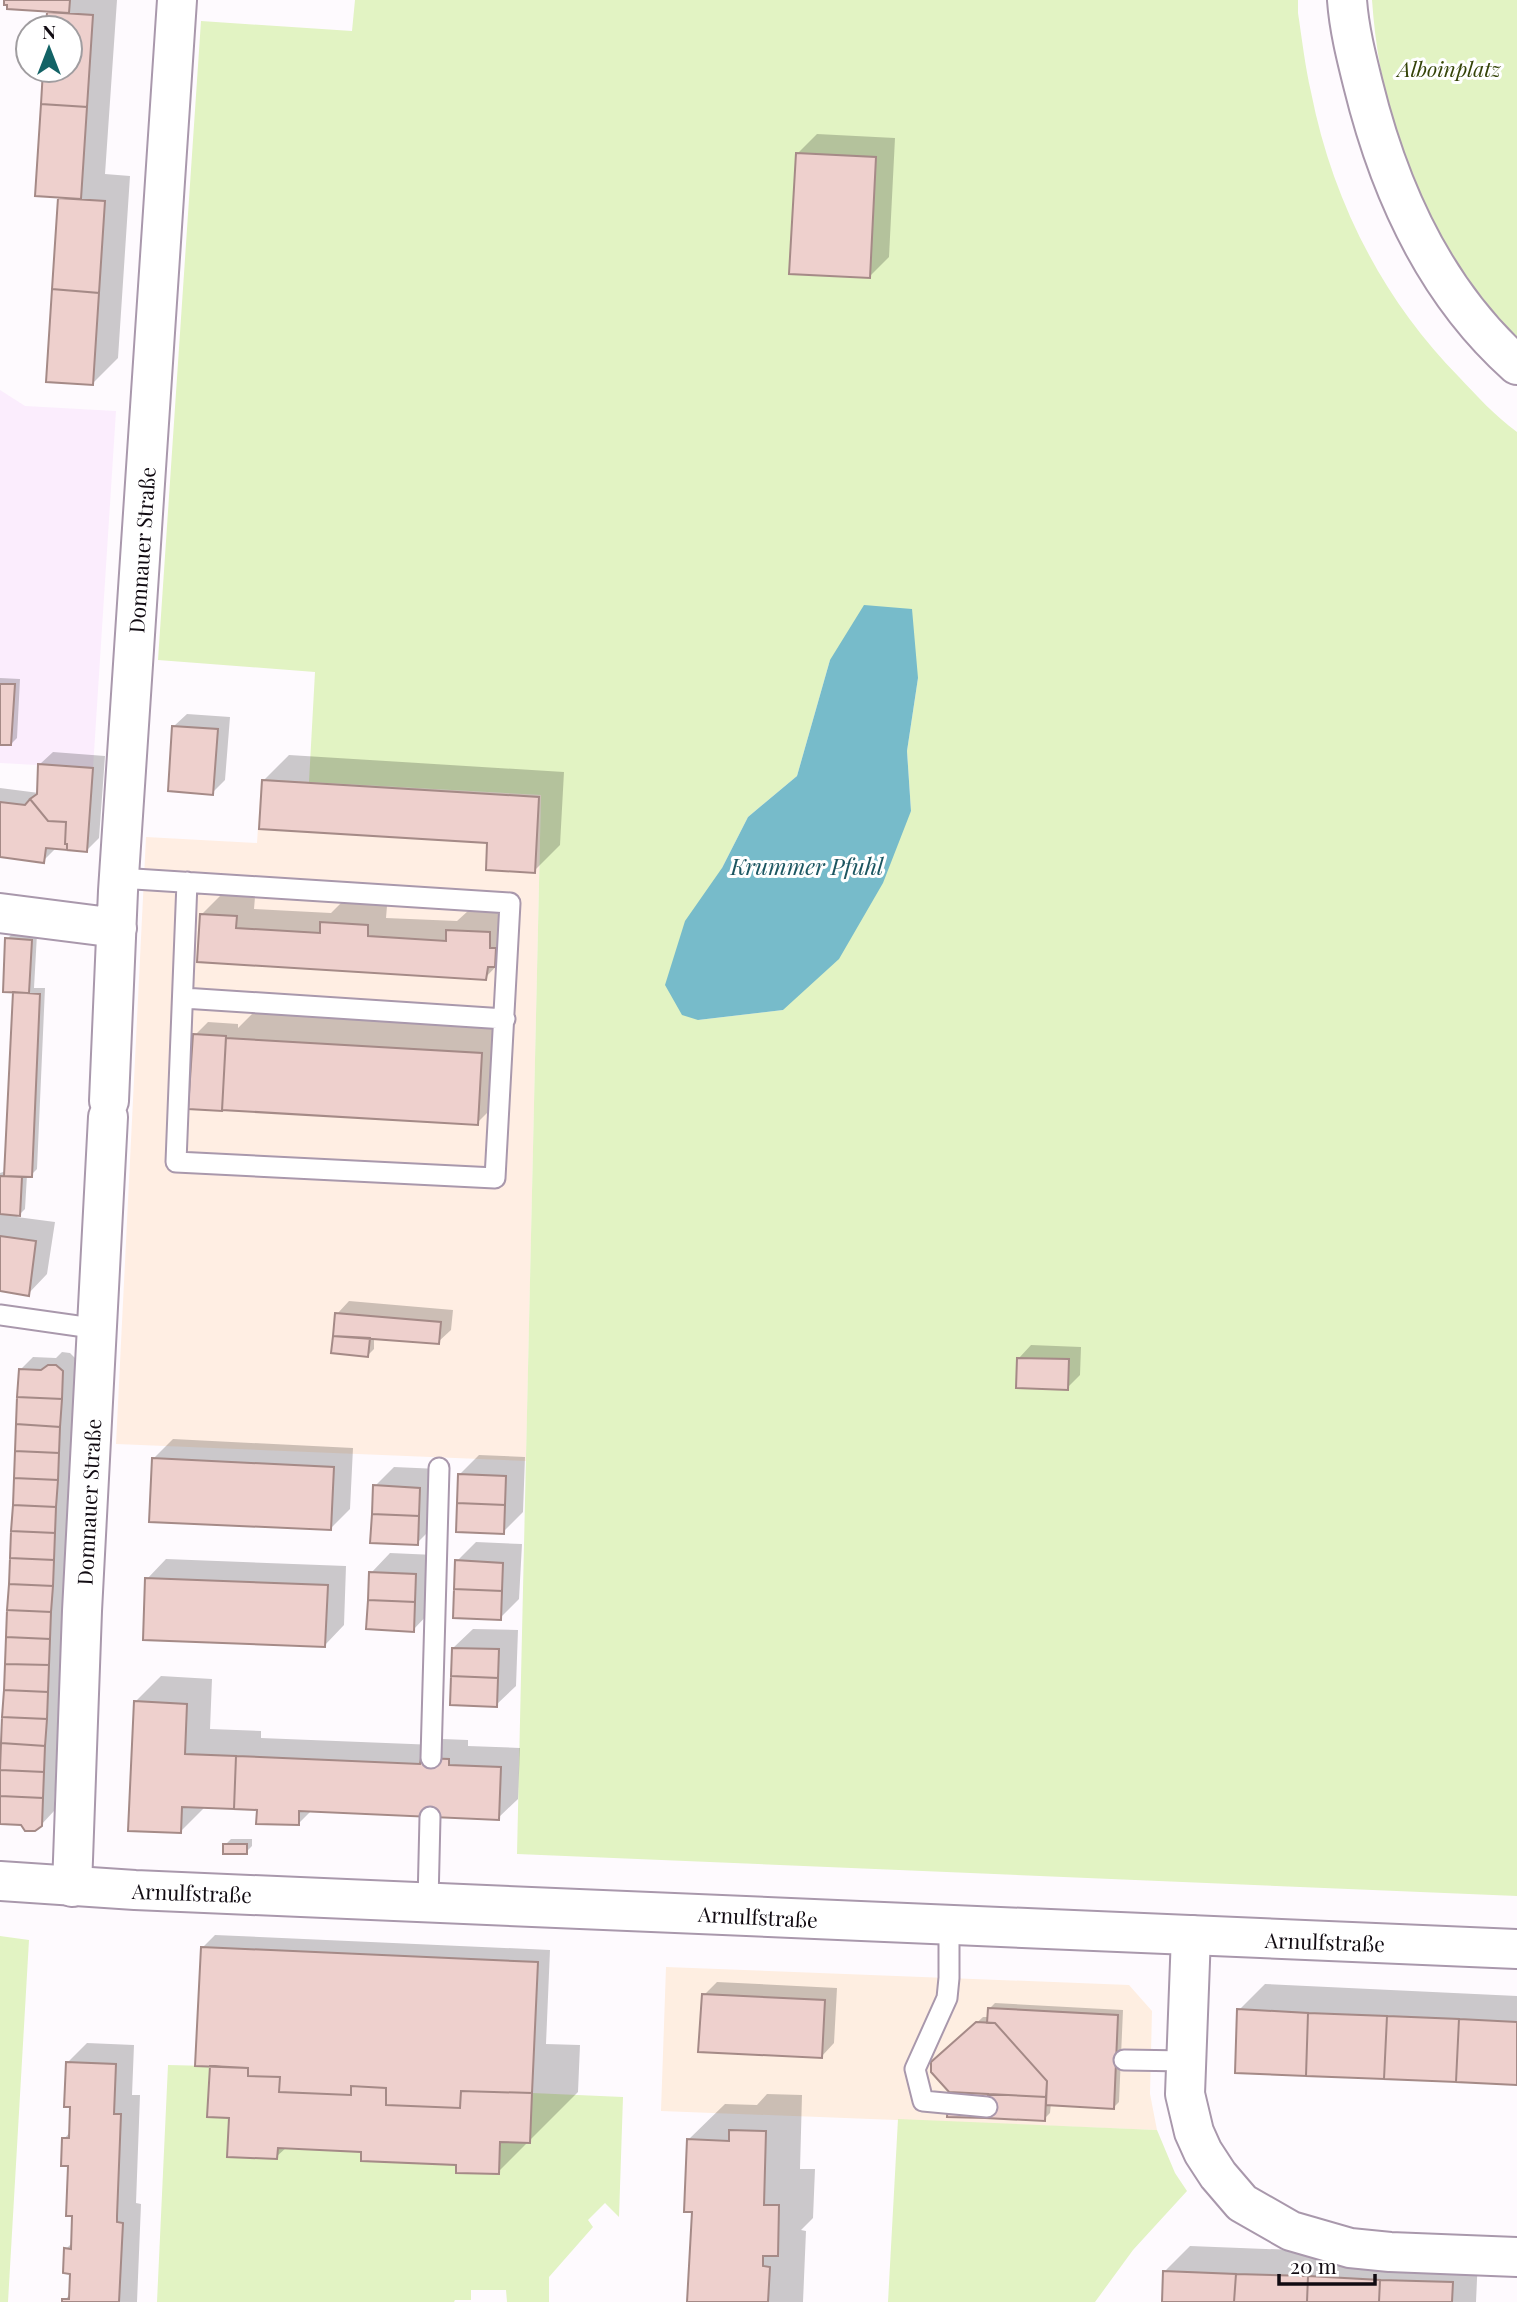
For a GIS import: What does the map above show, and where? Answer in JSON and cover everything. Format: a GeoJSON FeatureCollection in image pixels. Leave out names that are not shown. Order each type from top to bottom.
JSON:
{"type":"FeatureCollection","features":[{"type":"Feature","properties":{"kind":"street","name":"Domnauer Straße"},"geometry":{"type":"LineString","coordinates":[[72,1887],[82,1611],[99,1329],[117,928],[177,0]]}},
{"type":"Feature","properties":{"kind":"street"},"geometry":{"type":"LineString","coordinates":[[1347,0],[1356,57],[1390,176],[1420,240],[1457,301],[1517,365]]}},
{"type":"Feature","properties":{"kind":"street"},"geometry":{"type":"LineString","coordinates":[[0,913],[117,928]]}},
{"type":"Feature","properties":{"kind":"street","name":"Arnulfstraße"},"geometry":{"type":"LineString","coordinates":[[0,1881],[72,1887],[1517,1949]]}},
{"type":"Feature","properties":{"kind":"street"},"geometry":{"type":"LineString","coordinates":[[1191,1935],[1185,2094],[1194,2133],[1203,2152],[1242,2203],[1291,2231],[1350,2248],[1517,2257]]}},
{"type":"Feature","properties":{"kind":"lane"},"geometry":{"type":"LineString","coordinates":[[120,878],[187,882],[510,903],[495,1178],[176,1162],[187,882]]}},
{"type":"Feature","properties":{"kind":"lane"},"geometry":{"type":"LineString","coordinates":[[183,998],[505,1019]]}},
{"type":"Feature","properties":{"kind":"lane"},"geometry":{"type":"LineString","coordinates":[[0,1315],[99,1329]]}},
{"type":"Feature","properties":{"kind":"lane"},"geometry":{"type":"LineString","coordinates":[[431,1758],[439,1468]]}},
{"type":"Feature","properties":{"kind":"lane"},"geometry":{"type":"LineString","coordinates":[[428,1902],[430,1817]]}},
{"type":"Feature","properties":{"kind":"lane"},"geometry":{"type":"LineString","coordinates":[[949,1925],[950,1978],[947,1998],[915,2069],[923,2101],[987,2107]]}},
{"type":"Feature","properties":{"kind":"lane"},"geometry":{"type":"LineString","coordinates":[[1124,2060],[1185,2061]]}},
{"type":"Feature","properties":{"kind":"shaded area"},"geometry":{"type":"Polygon","coordinates":[[[0,390],[25,406],[116,411],[93,768],[0,763],[0,390]]]}},
{"type":"Feature","properties":{"kind":"shaded area"},"geometry":{"type":"Polygon","coordinates":[[[261,779],[541,795],[526,1461],[116,1444],[146,837],[257,843],[261,779]]]}},
{"type":"Feature","properties":{"kind":"shaded area"},"geometry":{"type":"Polygon","coordinates":[[[666,1967],[1129,1985],[1152,2011],[1150,2094],[1157,2130],[661,2111],[666,1967]]]}},
{"type":"Feature","properties":{"kind":"green space"},"geometry":{"type":"Polygon","coordinates":[[[355,0],[1298,0],[1305,62],[1320,132],[1332,171],[1364,245],[1406,315],[1431,347],[1487,406],[1517,432],[1517,1896],[517,1854],[541,795],[309,782],[315,672],[158,660],[201,21],[352,31],[355,0]],[[830,660],[797,776],[748,817],[722,868],[698,1020],[783,1010],[911,811],[907,751],[918,678],[830,660]]]}},
{"type":"Feature","properties":{"kind":"green space","name":"Alboinplatz"},"geometry":{"type":"Polygon","coordinates":[[[1372,0],[1517,0],[1517,339],[1477,293],[1450,254],[1415,186],[1402,150],[1382,76],[1372,0]]]}},
{"type":"Feature","properties":{"kind":"green space"},"geometry":{"type":"Polygon","coordinates":[[[0,1936],[29,1940],[8,2302],[0,2302],[0,1936]]]}},
{"type":"Feature","properties":{"kind":"green space"},"geometry":{"type":"Polygon","coordinates":[[[168,2065],[210,2066],[207,2117],[229,2118],[227,2157],[277,2159],[278,2148],[361,2152],[361,2161],[456,2165],[456,2173],[499,2174],[500,2142],[530,2143],[532,2093],[623,2097],[619,2217],[605,2203],[588,2220],[593,2227],[549,2277],[549,2302],[507,2302],[506,2290],[471,2290],[471,2300],[454,2302],[157,2302],[168,2065]]]}},
{"type":"Feature","properties":{"kind":"green space"},"geometry":{"type":"Polygon","coordinates":[[[898,2119],[1157,2130],[1175,2173],[1187,2191],[1133,2250],[1095,2302],[888,2302],[898,2119]]]}},
{"type":"Feature","properties":{"kind":"water","name":"Krummer Pfuhl"},"geometry":{"type":"Polygon","coordinates":[[[864,605],[912,609],[918,678],[907,751],[911,811],[883,883],[839,959],[783,1010],[698,1020],[682,1015],[665,985],[685,921],[722,868],[748,817],[797,776],[830,660],[864,605]]]}},
{"type":"Feature","properties":{"kind":"building"},"geometry":{"type":"Polygon","coordinates":[[[4,0],[70,0],[69,13],[7,9],[4,0]]]}},
{"type":"Feature","properties":{"kind":"building"},"geometry":{"type":"Polygon","coordinates":[[[47,12],[78,14],[47,14],[47,12]]]}},
{"type":"Feature","properties":{"kind":"building"},"geometry":{"type":"Polygon","coordinates":[[[84,14],[93,15],[87,107],[41,104],[42,84],[84,84],[84,14]]]}},
{"type":"Feature","properties":{"kind":"building"},"geometry":{"type":"Polygon","coordinates":[[[41,104],[87,107],[81,199],[35,196],[41,104]]]}},
{"type":"Feature","properties":{"kind":"building"},"geometry":{"type":"Polygon","coordinates":[[[796,153],[876,157],[870,278],[789,274],[796,153]]]}},
{"type":"Feature","properties":{"kind":"building"},"geometry":{"type":"Polygon","coordinates":[[[58,198],[105,201],[99,293],[52,289],[58,198]]]}},
{"type":"Feature","properties":{"kind":"building"},"geometry":{"type":"Polygon","coordinates":[[[52,289],[99,293],[93,385],[46,382],[52,289]]]}},
{"type":"Feature","properties":{"kind":"building"},"geometry":{"type":"Polygon","coordinates":[[[0,684],[15,684],[11,745],[0,745],[0,684]]]}},
{"type":"Feature","properties":{"kind":"building"},"geometry":{"type":"Polygon","coordinates":[[[172,726],[218,729],[213,795],[168,791],[172,726]]]}},
{"type":"Feature","properties":{"kind":"building"},"geometry":{"type":"Polygon","coordinates":[[[38,764],[93,768],[87,852],[67,850],[66,822],[48,821],[30,799],[37,794],[38,764]]]}},
{"type":"Feature","properties":{"kind":"building"},"geometry":{"type":"Polygon","coordinates":[[[262,780],[539,797],[535,873],[486,870],[487,843],[259,829],[262,780]]]}},
{"type":"Feature","properties":{"kind":"building"},"geometry":{"type":"Polygon","coordinates":[[[30,799],[48,821],[66,822],[67,850],[46,848],[44,863],[0,857],[0,802],[25,805],[30,799]]]}},
{"type":"Feature","properties":{"kind":"building"},"geometry":{"type":"Polygon","coordinates":[[[200,914],[237,916],[236,928],[320,933],[320,922],[368,925],[368,936],[446,941],[446,930],[490,932],[490,948],[496,948],[495,967],[488,967],[486,980],[197,962],[200,914]]]}},
{"type":"Feature","properties":{"kind":"building"},"geometry":{"type":"Polygon","coordinates":[[[5,938],[32,940],[29,993],[3,992],[5,938]]]}},
{"type":"Feature","properties":{"kind":"building"},"geometry":{"type":"Polygon","coordinates":[[[13,992],[40,994],[32,1177],[4,1176],[13,992]]]}},
{"type":"Feature","properties":{"kind":"building"},"geometry":{"type":"Polygon","coordinates":[[[193,1034],[226,1036],[222,1111],[188,1109],[193,1034]]]}},
{"type":"Feature","properties":{"kind":"building"},"geometry":{"type":"Polygon","coordinates":[[[226,1038],[482,1053],[478,1125],[222,1110],[226,1038]]]}},
{"type":"Feature","properties":{"kind":"building"},"geometry":{"type":"Polygon","coordinates":[[[0,1176],[22,1177],[20,1216],[0,1214],[0,1176]]]}},
{"type":"Feature","properties":{"kind":"building"},"geometry":{"type":"Polygon","coordinates":[[[0,1236],[36,1241],[29,1296],[0,1291],[0,1236]]]}},
{"type":"Feature","properties":{"kind":"building"},"geometry":{"type":"Polygon","coordinates":[[[335,1313],[441,1322],[439,1344],[333,1336],[335,1313]]]}},
{"type":"Feature","properties":{"kind":"building"},"geometry":{"type":"Polygon","coordinates":[[[333,1336],[370,1338],[368,1357],[331,1353],[333,1336]]]}},
{"type":"Feature","properties":{"kind":"building"},"geometry":{"type":"Polygon","coordinates":[[[1017,1358],[1069,1359],[1068,1390],[1016,1388],[1017,1358]]]}},
{"type":"Feature","properties":{"kind":"building"},"geometry":{"type":"Polygon","coordinates":[[[48,1365],[56,1365],[63,1371],[62,1399],[17,1397],[19,1369],[41,1370],[48,1365]]]}},
{"type":"Feature","properties":{"kind":"building"},"geometry":{"type":"Polygon","coordinates":[[[17,1397],[62,1399],[60,1427],[16,1424],[17,1397]]]}},
{"type":"Feature","properties":{"kind":"building"},"geometry":{"type":"Polygon","coordinates":[[[16,1424],[60,1427],[59,1453],[15,1451],[16,1424]]]}},
{"type":"Feature","properties":{"kind":"building"},"geometry":{"type":"Polygon","coordinates":[[[15,1451],[59,1453],[58,1480],[14,1478],[15,1451]]]}},
{"type":"Feature","properties":{"kind":"building"},"geometry":{"type":"Polygon","coordinates":[[[152,1458],[334,1467],[331,1530],[149,1522],[152,1458]]]}},
{"type":"Feature","properties":{"kind":"building"},"geometry":{"type":"Polygon","coordinates":[[[458,1474],[506,1476],[505,1505],[457,1503],[458,1474]]]}},
{"type":"Feature","properties":{"kind":"building"},"geometry":{"type":"Polygon","coordinates":[[[14,1478],[58,1480],[56,1507],[13,1505],[14,1478]]]}},
{"type":"Feature","properties":{"kind":"building"},"geometry":{"type":"Polygon","coordinates":[[[373,1485],[420,1488],[419,1516],[372,1514],[373,1485]]]}},
{"type":"Feature","properties":{"kind":"building"},"geometry":{"type":"Polygon","coordinates":[[[457,1503],[505,1505],[504,1534],[456,1532],[457,1503]]]}},
{"type":"Feature","properties":{"kind":"building"},"geometry":{"type":"Polygon","coordinates":[[[13,1505],[56,1507],[55,1533],[11,1531],[13,1505]]]}},
{"type":"Feature","properties":{"kind":"building"},"geometry":{"type":"Polygon","coordinates":[[[372,1514],[419,1516],[418,1545],[370,1543],[372,1514]]]}},
{"type":"Feature","properties":{"kind":"building"},"geometry":{"type":"Polygon","coordinates":[[[11,1531],[55,1533],[54,1560],[10,1558],[11,1531]]]}},
{"type":"Feature","properties":{"kind":"building"},"geometry":{"type":"Polygon","coordinates":[[[10,1558],[54,1560],[53,1586],[9,1584],[10,1558]]]}},
{"type":"Feature","properties":{"kind":"building"},"geometry":{"type":"Polygon","coordinates":[[[455,1560],[503,1563],[502,1591],[454,1589],[455,1560]]]}},
{"type":"Feature","properties":{"kind":"building"},"geometry":{"type":"Polygon","coordinates":[[[369,1572],[416,1574],[415,1602],[368,1600],[369,1572]]]}},
{"type":"Feature","properties":{"kind":"building"},"geometry":{"type":"Polygon","coordinates":[[[145,1578],[328,1585],[325,1647],[143,1640],[145,1578]]]}},
{"type":"Feature","properties":{"kind":"building"},"geometry":{"type":"Polygon","coordinates":[[[9,1584],[53,1586],[51,1612],[7,1610],[9,1584]]]}},
{"type":"Feature","properties":{"kind":"building"},"geometry":{"type":"Polygon","coordinates":[[[454,1589],[502,1591],[501,1620],[453,1618],[454,1589]]]}},
{"type":"Feature","properties":{"kind":"building"},"geometry":{"type":"Polygon","coordinates":[[[368,1600],[415,1602],[414,1632],[366,1629],[368,1600]]]}},
{"type":"Feature","properties":{"kind":"building"},"geometry":{"type":"Polygon","coordinates":[[[7,1610],[51,1612],[50,1639],[6,1637],[7,1610]]]}},
{"type":"Feature","properties":{"kind":"building"},"geometry":{"type":"Polygon","coordinates":[[[6,1637],[50,1639],[49,1665],[5,1664],[6,1637]]]}},
{"type":"Feature","properties":{"kind":"building"},"geometry":{"type":"Polygon","coordinates":[[[452,1648],[499,1649],[498,1678],[451,1676],[452,1648]]]}},
{"type":"Feature","properties":{"kind":"building"},"geometry":{"type":"Polygon","coordinates":[[[5,1664],[49,1665],[48,1692],[4,1690],[5,1664]]]}},
{"type":"Feature","properties":{"kind":"building"},"geometry":{"type":"Polygon","coordinates":[[[451,1676],[498,1678],[497,1707],[450,1705],[451,1676]]]}},
{"type":"Feature","properties":{"kind":"building"},"geometry":{"type":"Polygon","coordinates":[[[4,1690],[48,1692],[47,1719],[2,1717],[4,1690]]]}},
{"type":"Feature","properties":{"kind":"building"},"geometry":{"type":"Polygon","coordinates":[[[134,1701],[187,1704],[185,1754],[236,1756],[234,1809],[182,1807],[181,1833],[128,1831],[134,1701]]]}},
{"type":"Feature","properties":{"kind":"building"},"geometry":{"type":"Polygon","coordinates":[[[2,1717],[47,1719],[45,1746],[1,1743],[2,1717]]]}},
{"type":"Feature","properties":{"kind":"building"},"geometry":{"type":"Polygon","coordinates":[[[1,1743],[45,1746],[44,1772],[0,1770],[1,1743]]]}},
{"type":"Feature","properties":{"kind":"building"},"geometry":{"type":"Polygon","coordinates":[[[236,1756],[420,1764],[421,1758],[449,1759],[449,1765],[501,1767],[499,1820],[299,1811],[299,1825],[256,1824],[257,1810],[234,1809],[236,1756]]]}},
{"type":"Feature","properties":{"kind":"building"},"geometry":{"type":"Polygon","coordinates":[[[0,1770],[44,1772],[43,1798],[0,1796],[0,1770]]]}},
{"type":"Feature","properties":{"kind":"building"},"geometry":{"type":"Polygon","coordinates":[[[0,1796],[43,1798],[42,1826],[35,1831],[25,1831],[21,1825],[0,1824],[0,1796]]]}},
{"type":"Feature","properties":{"kind":"building"},"geometry":{"type":"Polygon","coordinates":[[[223,1844],[247,1844],[247,1854],[223,1854],[223,1844]]]}},
{"type":"Feature","properties":{"kind":"building"},"geometry":{"type":"Polygon","coordinates":[[[201,1947],[538,1962],[532,2093],[461,2091],[460,2108],[386,2105],[386,2088],[351,2086],[351,2095],[279,2092],[280,2077],[248,2076],[248,2068],[195,2066],[201,1947]]]}},
{"type":"Feature","properties":{"kind":"building"},"geometry":{"type":"Polygon","coordinates":[[[702,1994],[825,2000],[822,2058],[698,2052],[702,1994]]]}},
{"type":"Feature","properties":{"kind":"building"},"geometry":{"type":"Polygon","coordinates":[[[988,2008],[1118,2015],[1114,2109],[1046,2105],[1047,2081],[995,2023],[987,2023],[988,2008]]]}},
{"type":"Feature","properties":{"kind":"building"},"geometry":{"type":"Polygon","coordinates":[[[1237,2009],[1308,2013],[1306,2076],[1235,2073],[1237,2009]]]}},
{"type":"Feature","properties":{"kind":"building"},"geometry":{"type":"Polygon","coordinates":[[[1308,2013],[1387,2016],[1384,2079],[1306,2076],[1308,2013]]]}},
{"type":"Feature","properties":{"kind":"building"},"geometry":{"type":"Polygon","coordinates":[[[1387,2016],[1459,2019],[1456,2082],[1384,2079],[1387,2016]]]}},
{"type":"Feature","properties":{"kind":"building"},"geometry":{"type":"Polygon","coordinates":[[[1459,2019],[1517,2022],[1517,2085],[1456,2082],[1459,2019]]]}},
{"type":"Feature","properties":{"kind":"building"},"geometry":{"type":"Polygon","coordinates":[[[976,2022],[995,2023],[1047,2081],[1046,2097],[949,2092],[931,2072],[931,2062],[976,2022]]]}},
{"type":"Feature","properties":{"kind":"building"},"geometry":{"type":"Polygon","coordinates":[[[66,2062],[116,2064],[114,2114],[121,2114],[117,2222],[123,2223],[119,2302],[62,2302],[62,2299],[69,2299],[70,2274],[63,2273],[64,2248],[71,2249],[72,2216],[66,2216],[68,2166],[61,2166],[62,2138],[69,2138],[70,2107],[64,2107],[66,2062]]]}},
{"type":"Feature","properties":{"kind":"building"},"geometry":{"type":"Polygon","coordinates":[[[210,2066],[248,2068],[248,2076],[280,2077],[279,2092],[351,2095],[351,2086],[386,2088],[386,2105],[460,2108],[461,2091],[532,2093],[530,2143],[500,2142],[499,2174],[456,2173],[456,2165],[361,2161],[361,2152],[278,2148],[277,2159],[227,2157],[229,2118],[207,2117],[210,2066]]]}},
{"type":"Feature","properties":{"kind":"building"},"geometry":{"type":"Polygon","coordinates":[[[949,2092],[988,2094],[986,2118],[947,2117],[949,2092]]]}},
{"type":"Feature","properties":{"kind":"building"},"geometry":{"type":"Polygon","coordinates":[[[988,2094],[1046,2097],[1045,2121],[986,2118],[988,2094]]]}},
{"type":"Feature","properties":{"kind":"building"},"geometry":{"type":"Polygon","coordinates":[[[729,2130],[766,2131],[764,2205],[779,2205],[778,2256],[763,2256],[763,2266],[770,2267],[768,2302],[687,2302],[692,2212],[684,2212],[687,2139],[729,2141],[729,2130]]]}},
{"type":"Feature","properties":{"kind":"building"},"geometry":{"type":"Polygon","coordinates":[[[1163,2271],[1236,2274],[1234,2302],[1162,2302],[1163,2271]]]}},
{"type":"Feature","properties":{"kind":"building"},"geometry":{"type":"Polygon","coordinates":[[[1236,2274],[1308,2276],[1307,2302],[1234,2302],[1236,2274]]]}},
{"type":"Feature","properties":{"kind":"building"},"geometry":{"type":"Polygon","coordinates":[[[1308,2276],[1380,2280],[1379,2302],[1307,2302],[1308,2276]]]}},
{"type":"Feature","properties":{"kind":"building"},"geometry":{"type":"Polygon","coordinates":[[[1380,2280],[1453,2282],[1452,2302],[1379,2302],[1380,2280]]]}}]}
